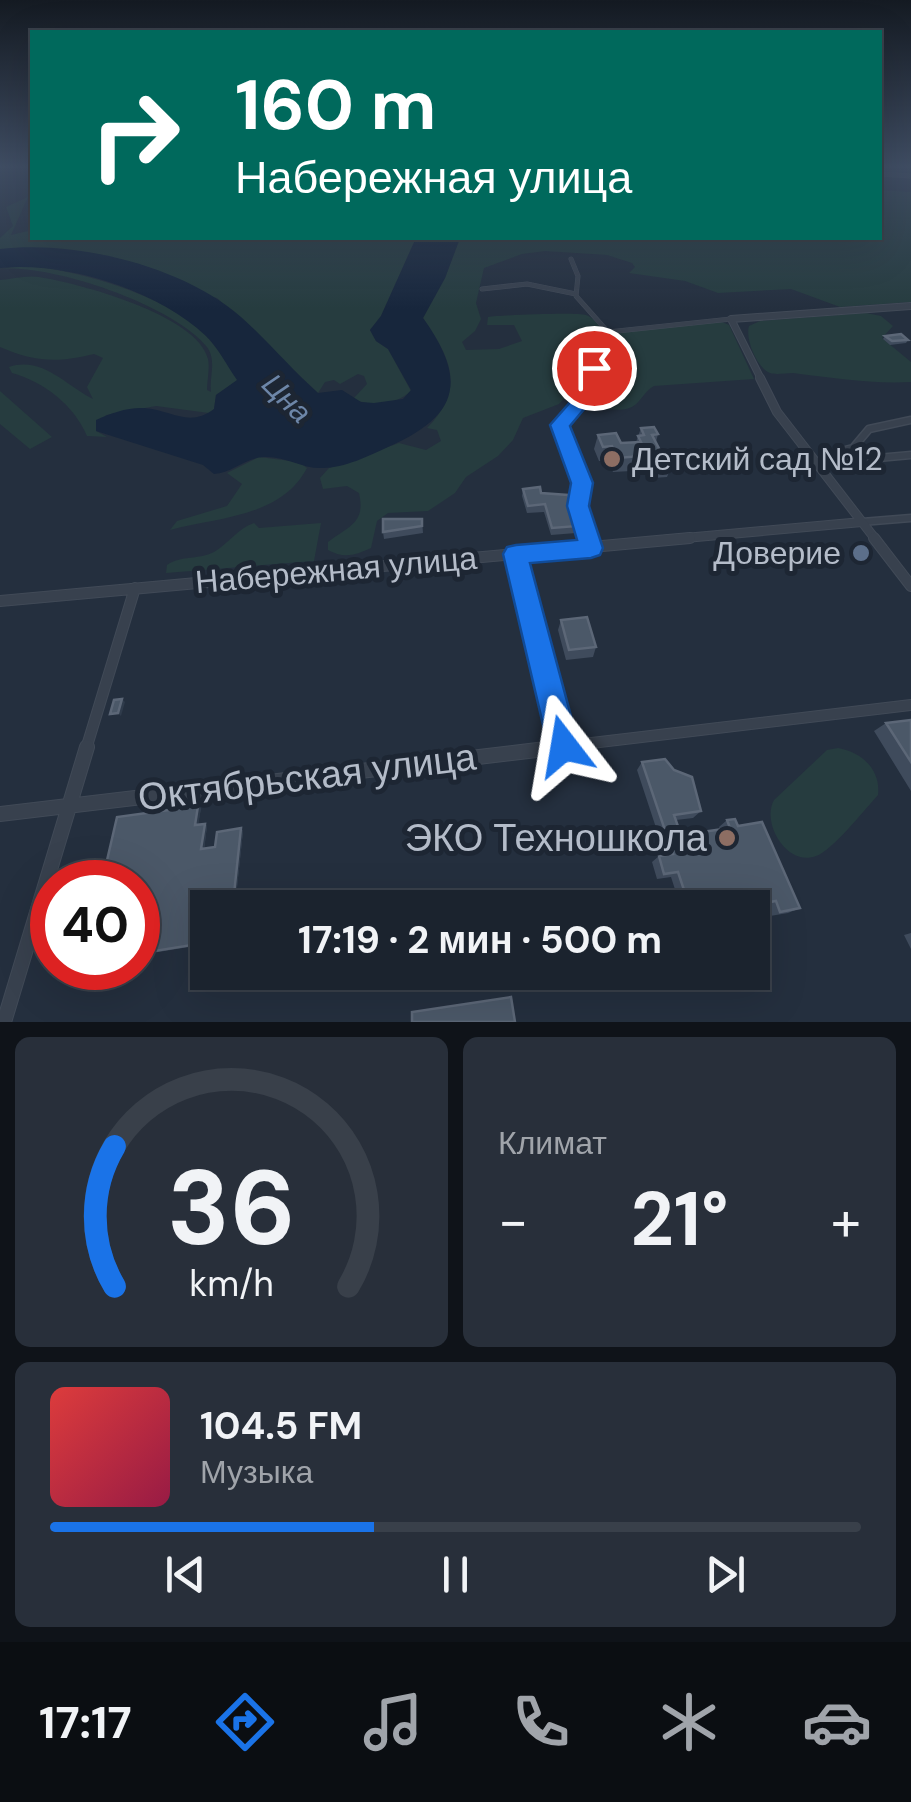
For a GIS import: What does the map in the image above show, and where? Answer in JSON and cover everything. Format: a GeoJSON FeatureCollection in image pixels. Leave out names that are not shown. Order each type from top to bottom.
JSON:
{"type":"FeatureCollection","features":[{"type":"Feature","properties":{"kind":"street"},"geometry":{"type":"LineString","coordinates":[[571,260],[578,276],[576,294]]}},
{"type":"Feature","properties":{"kind":"street"},"geometry":{"type":"LineString","coordinates":[[482,290],[528,284],[576,294],[608,332]]}},
{"type":"Feature","properties":{"kind":"street"},"geometry":{"type":"LineString","coordinates":[[608,332],[911,306]]}},
{"type":"Feature","properties":{"kind":"street"},"geometry":{"type":"LineString","coordinates":[[731,320],[762,388],[911,586]]}},
{"type":"Feature","properties":{"kind":"street"},"geometry":{"type":"LineString","coordinates":[[591,548],[578,506],[582,483],[560,425],[581,402],[608,332]]}},
{"type":"Feature","properties":{"kind":"street"},"geometry":{"type":"LineString","coordinates":[[819,463],[853,448],[856,440],[882,422],[911,420]]}},
{"type":"Feature","properties":{"kind":"street"},"geometry":{"type":"LineString","coordinates":[[819,463],[911,454]]}},
{"type":"Feature","properties":{"kind":"street","name":"Набережная улица"},"geometry":{"type":"LineString","coordinates":[[0,601],[911,518]]}},
{"type":"Feature","properties":{"kind":"street"},"geometry":{"type":"LineString","coordinates":[[516,554],[564,746]]}},
{"type":"Feature","properties":{"kind":"street"},"geometry":{"type":"LineString","coordinates":[[4,1022],[135,588]]}},
{"type":"Feature","properties":{"kind":"street","name":"Октябрьская улица"},"geometry":{"type":"LineString","coordinates":[[0,814],[911,705]]}},
{"type":"Feature","properties":{"kind":"green space"},"geometry":{"type":"Polygon","coordinates":[[[8,214],[21,214],[11,235],[30,230],[30,240],[415,240],[381,316],[370,330],[376,341],[388,349],[411,391],[391,402],[360,402],[353,399],[367,384],[364,376],[358,374],[340,384],[334,380],[325,382],[318,393],[217,298],[0,249],[0,238],[13,226],[8,214]]]}},
{"type":"Feature","properties":{"kind":"green space"},"geometry":{"type":"Polygon","coordinates":[[[882,214],[911,214],[911,302],[840,307],[791,289],[718,293],[685,281],[629,273],[635,267],[632,263],[607,255],[545,251],[522,254],[484,268],[476,303],[481,319],[475,331],[462,342],[466,350],[499,349],[522,341],[514,325],[487,325],[488,317],[580,314],[591,318],[603,332],[593,363],[559,404],[523,418],[513,440],[498,456],[466,477],[455,493],[428,511],[388,513],[377,521],[371,548],[360,553],[328,550],[328,542],[358,517],[361,503],[359,493],[347,486],[323,489],[320,478],[329,468],[399,443],[426,450],[441,441],[437,430],[427,428],[447,400],[450,373],[441,347],[423,318],[445,278],[459,240],[882,240],[882,214]]]}},
{"type":"Feature","properties":{"kind":"green space"},"geometry":{"type":"Polygon","coordinates":[[[29,265],[99,280],[168,308],[206,336],[238,380],[216,395],[214,409],[209,413],[156,406],[106,415],[96,431],[107,437],[87,436],[57,396],[12,373],[9,367],[43,369],[93,399],[87,387],[103,358],[94,354],[46,359],[0,347],[0,280],[57,280],[160,315],[199,343],[208,359],[207,390],[211,392],[210,352],[190,331],[168,316],[110,290],[50,273],[0,269],[29,265]]]}},
{"type":"Feature","properties":{"kind":"green space"},"geometry":{"type":"Polygon","coordinates":[[[866,313],[881,316],[893,326],[882,338],[911,362],[911,382],[772,374],[760,365],[750,345],[749,326],[760,321],[866,313]]]}},
{"type":"Feature","properties":{"kind":"green space"},"geometry":{"type":"Polygon","coordinates":[[[722,322],[729,325],[754,379],[654,386],[635,405],[625,409],[589,405],[587,400],[611,334],[620,330],[722,322]]]}},
{"type":"Feature","properties":{"kind":"green space"},"geometry":{"type":"Polygon","coordinates":[[[0,391],[52,437],[30,449],[0,424],[0,391]]]}},
{"type":"Feature","properties":{"kind":"green space"},"geometry":{"type":"Polygon","coordinates":[[[259,457],[299,462],[307,468],[282,497],[265,506],[170,530],[177,521],[227,506],[242,484],[227,473],[259,457]]]}},
{"type":"Feature","properties":{"kind":"green space"},"geometry":{"type":"Polygon","coordinates":[[[254,523],[259,528],[321,523],[314,561],[166,573],[172,562],[214,552],[254,523]]]}},
{"type":"Feature","properties":{"kind":"green space"},"geometry":{"type":"Polygon","coordinates":[[[838,748],[868,764],[876,778],[878,795],[823,853],[805,858],[795,855],[774,831],[774,800],[827,750],[838,748]]]}},
{"type":"Feature","properties":{"kind":"water","name":"Цна"},"geometry":{"type":"Polygon","coordinates":[[[415,240],[459,240],[445,278],[423,318],[446,360],[450,378],[449,394],[430,423],[348,464],[315,468],[264,457],[214,474],[203,465],[96,431],[96,420],[132,408],[188,418],[214,409],[216,395],[237,380],[205,335],[162,305],[109,282],[53,269],[0,268],[0,249],[30,247],[94,253],[127,260],[190,284],[241,317],[318,393],[342,390],[361,402],[403,399],[411,390],[388,349],[376,341],[370,330],[381,316],[415,240]]]}},
{"type":"Feature","properties":{"kind":"building"},"geometry":{"type":"Polygon","coordinates":[[[901,334],[908,340],[892,341],[885,336],[901,334]]]}},
{"type":"Feature","properties":{"kind":"building"},"geometry":{"type":"Polygon","coordinates":[[[654,427],[658,434],[652,435],[662,454],[668,454],[673,463],[659,464],[654,455],[617,458],[612,446],[603,447],[598,435],[616,433],[621,443],[641,442],[641,428],[654,427]]]}},
{"type":"Feature","properties":{"kind":"building"},"geometry":{"type":"Polygon","coordinates":[[[540,487],[541,493],[568,495],[578,526],[552,528],[545,504],[528,506],[523,489],[540,487]]]}},
{"type":"Feature","properties":{"kind":"building"},"geometry":{"type":"Polygon","coordinates":[[[383,519],[422,519],[422,526],[383,532],[383,519]]]}},
{"type":"Feature","properties":{"kind":"building"},"geometry":{"type":"Polygon","coordinates":[[[587,617],[596,647],[569,650],[561,620],[587,617]]]}},
{"type":"Feature","properties":{"kind":"building"},"geometry":{"type":"Polygon","coordinates":[[[122,699],[118,713],[110,714],[114,700],[122,699]]]}},
{"type":"Feature","properties":{"kind":"building"},"geometry":{"type":"Polygon","coordinates":[[[911,720],[911,762],[886,723],[911,720]]]}},
{"type":"Feature","properties":{"kind":"building","name":"ЭКО Техношкола"},"geometry":{"type":"Polygon","coordinates":[[[665,759],[674,770],[692,777],[701,811],[674,815],[681,835],[730,828],[727,820],[735,819],[738,826],[762,822],[800,908],[780,912],[776,901],[770,902],[770,890],[684,890],[678,872],[664,874],[659,856],[673,854],[642,762],[665,759]]]}},
{"type":"Feature","properties":{"kind":"building"},"geometry":{"type":"Polygon","coordinates":[[[198,806],[195,825],[205,824],[201,849],[215,847],[217,832],[241,828],[234,890],[190,890],[190,945],[160,950],[160,860],[107,860],[117,817],[198,806]]]}},
{"type":"Feature","properties":{"kind":"building"},"geometry":{"type":"Polygon","coordinates":[[[511,997],[515,1022],[412,1022],[412,1012],[511,997]]]}},
{"type":"Feature","properties":{"kind":"place","name":"Детский сад №12"},"geometry":{"type":"Point","coordinates":[612,459]}},
{"type":"Feature","properties":{"kind":"place","name":"Доверие"},"geometry":{"type":"Point","coordinates":[861,553]}},
{"type":"Feature","properties":{"kind":"place","name":"ЭКО Техношкола"},"geometry":{"type":"Point","coordinates":[727,838]}},
{"type":"Feature","properties":{"kind":"route"},"geometry":{"type":"LineString","coordinates":[[564,746],[516,554],[591,548],[578,506],[582,483],[560,425],[581,402],[594,368]]}}]}
